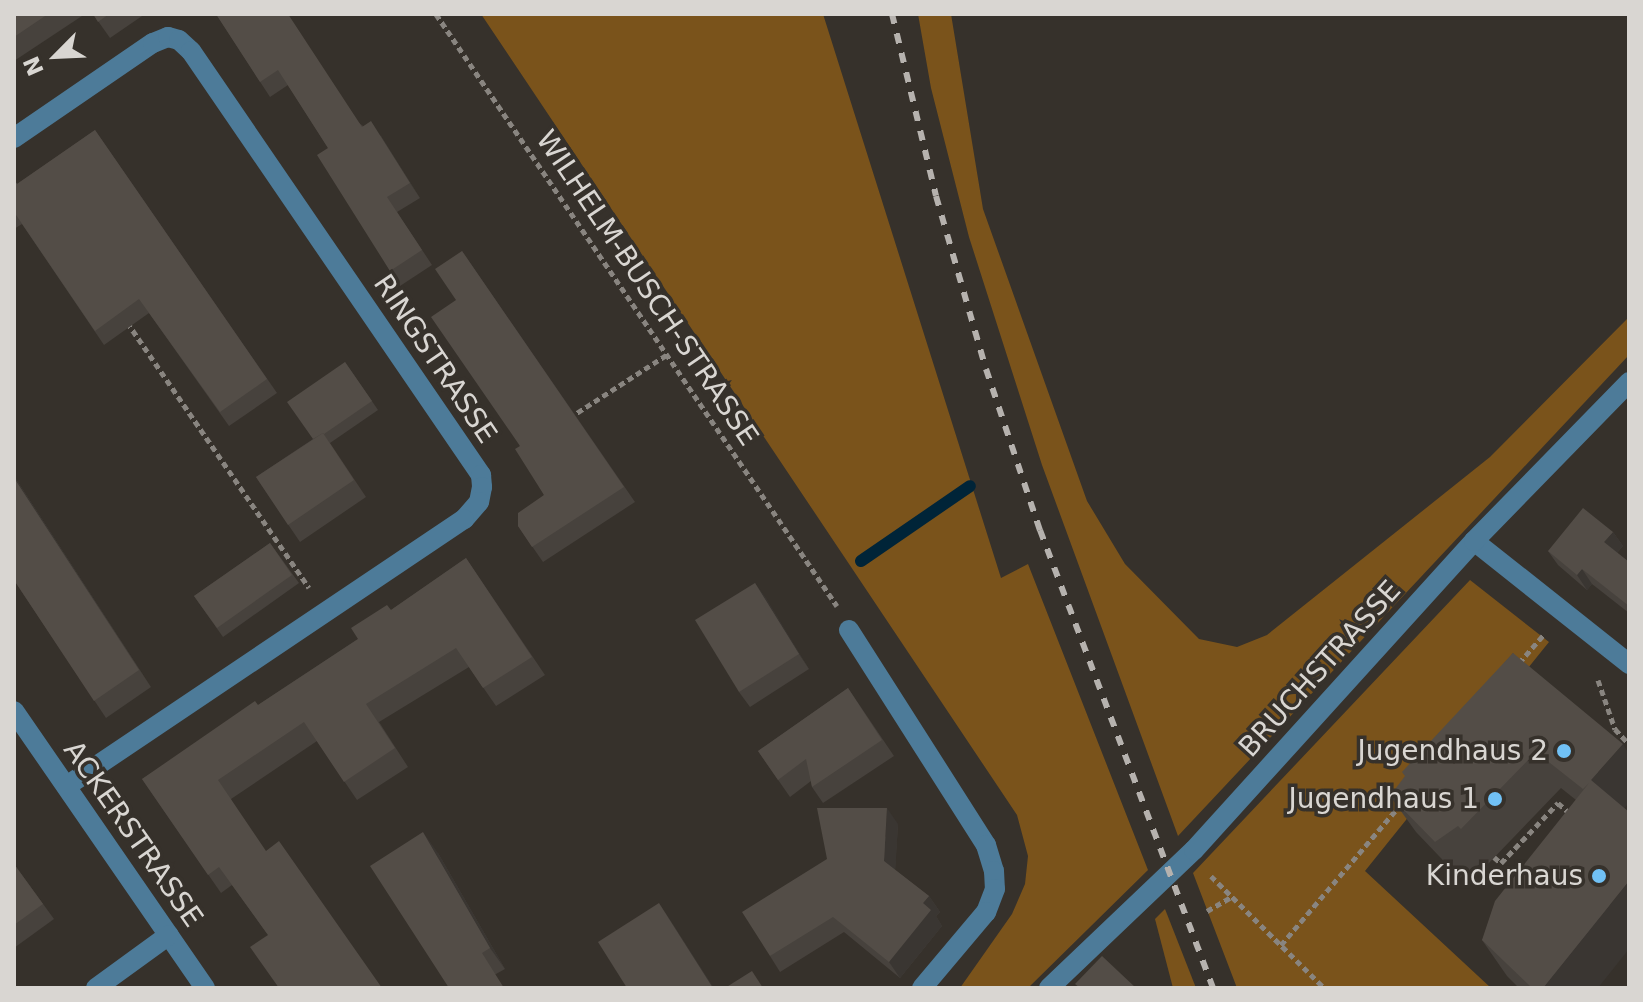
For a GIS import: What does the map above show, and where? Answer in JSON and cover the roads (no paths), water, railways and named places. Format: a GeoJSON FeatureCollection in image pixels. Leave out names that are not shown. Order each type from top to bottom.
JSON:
{"type":"FeatureCollection","features":[{"type":"Feature","properties":{"kind":"street","name":"RINGSTRASSE"},"geometry":{"type":"LineString","coordinates":[[14,138],[153,43],[168,37],[179,40],[191,51],[481,475],[479,502],[464,519],[66,786]]}},
{"type":"Feature","properties":{"kind":"street","name":"BRUCHSTRASSE"},"geometry":{"type":"LineString","coordinates":[[1049,988],[1194,850],[1474,541],[1629,382]]}},
{"type":"Feature","properties":{"kind":"street"},"geometry":{"type":"LineString","coordinates":[[1474,541],[1629,664]]}},
{"type":"Feature","properties":{"kind":"street"},"geometry":{"type":"LineString","coordinates":[[849,630],[986,845],[994,871],[995,889],[986,912],[922,988]]}},
{"type":"Feature","properties":{"kind":"street","name":"ACKERSTRASSE"},"geometry":{"type":"LineString","coordinates":[[14,711],[205,988]]}},
{"type":"Feature","properties":{"kind":"street"},"geometry":{"type":"LineString","coordinates":[[96,988],[169,935]]}},
{"type":"Feature","properties":{"kind":"waterway"},"geometry":{"type":"LineString","coordinates":[[861,561],[970,486]]}},
{"type":"Feature","properties":{"kind":"railway"},"geometry":{"type":"LineString","coordinates":[[892,14],[936,196],[986,369],[1040,530],[1213,988]]}},
{"type":"Feature","properties":{"kind":"place","name":"Jugendhaus 2"},"geometry":{"type":"Point","coordinates":[1564,751]}},
{"type":"Feature","properties":{"kind":"place","name":"Jugendhaus 1"},"geometry":{"type":"Point","coordinates":[1495,799]}},
{"type":"Feature","properties":{"kind":"place","name":"Kinderhaus"},"geometry":{"type":"Point","coordinates":[1599,876]}}]}
